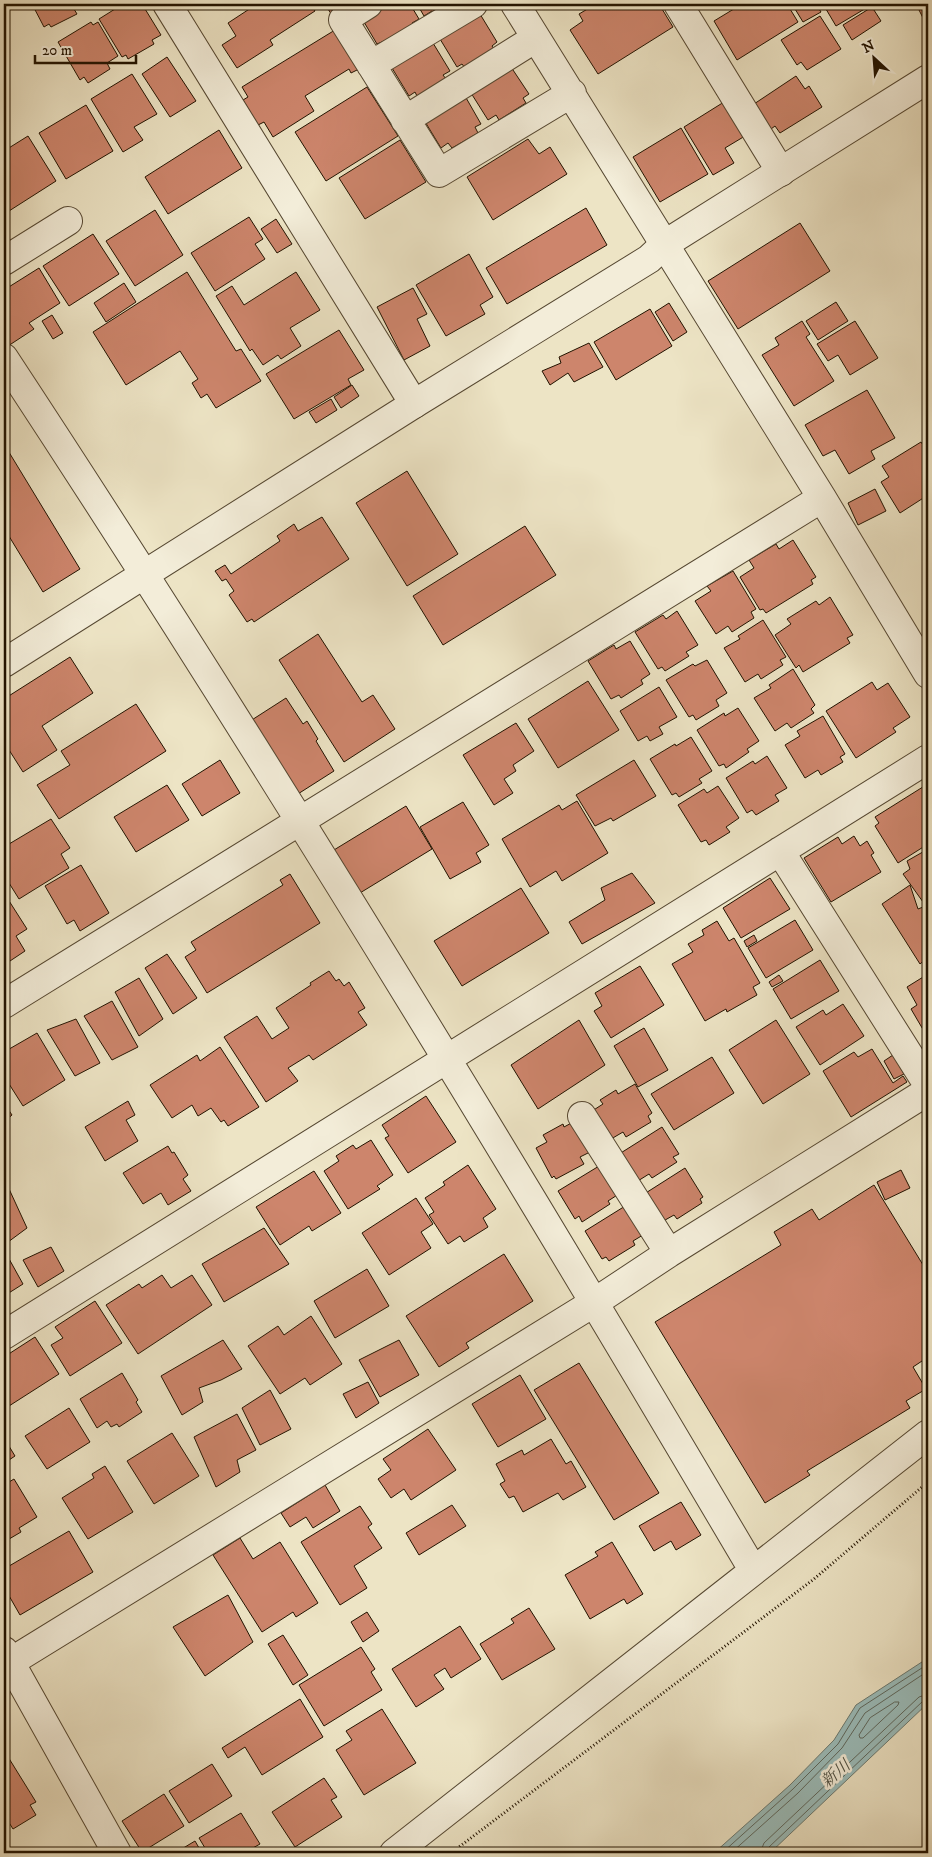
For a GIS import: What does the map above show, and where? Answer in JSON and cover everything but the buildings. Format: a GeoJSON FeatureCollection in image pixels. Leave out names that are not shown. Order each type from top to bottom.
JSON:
{"type":"FeatureCollection","features":[{"type":"Feature","properties":{"kind":"street"},"geometry":{"type":"LineString","coordinates":[[167,4],[414,404]]}},
{"type":"Feature","properties":{"kind":"street"},"geometry":{"type":"LineString","coordinates":[[368,4],[343,20],[439,173],[572,93]]}},
{"type":"Feature","properties":{"kind":"street"},"geometry":{"type":"LineString","coordinates":[[372,65],[473,4]]}},
{"type":"Feature","properties":{"kind":"street"},"geometry":{"type":"LineString","coordinates":[[516,4],[666,244],[928,674]]}},
{"type":"Feature","properties":{"kind":"street"},"geometry":{"type":"LineString","coordinates":[[678,4],[781,172]]}},
{"type":"Feature","properties":{"kind":"street"},"geometry":{"type":"LineString","coordinates":[[406,120],[536,38]]}},
{"type":"Feature","properties":{"kind":"street"},"geometry":{"type":"LineString","coordinates":[[4,663],[414,404],[649,259],[666,244],[928,79]]}},
{"type":"Feature","properties":{"kind":"street"},"geometry":{"type":"LineString","coordinates":[[4,261],[68,221]]}},
{"type":"Feature","properties":{"kind":"street"},"geometry":{"type":"LineString","coordinates":[[4,358],[300,820],[595,1302],[753,1570]]}},
{"type":"Feature","properties":{"kind":"street"},"geometry":{"type":"LineString","coordinates":[[4,1004],[822,498]]}},
{"type":"Feature","properties":{"kind":"street"},"geometry":{"type":"LineString","coordinates":[[4,1335],[928,759]]}},
{"type":"Feature","properties":{"kind":"street"},"geometry":{"type":"LineString","coordinates":[[780,851],[928,1085]]}},
{"type":"Feature","properties":{"kind":"street"},"geometry":{"type":"LineString","coordinates":[[117,1853],[6,1660],[595,1302],[669,1253],[928,1091]]}},
{"type":"Feature","properties":{"kind":"street"},"geometry":{"type":"LineString","coordinates":[[582,1116],[669,1253]]}},
{"type":"Feature","properties":{"kind":"street"},"geometry":{"type":"LineString","coordinates":[[394,1853],[928,1434]]}},
{"type":"Feature","properties":{"kind":"path"},"geometry":{"type":"LineString","coordinates":[[451,1853],[814,1579],[928,1482]]}},
{"type":"Feature","properties":{"kind":"water","name":"新川"},"geometry":{"type":"Polygon","coordinates":[[[928,1658],[928,1703],[770,1853],[714,1853],[790,1785],[834,1740],[856,1705],[928,1658]]]}}]}
